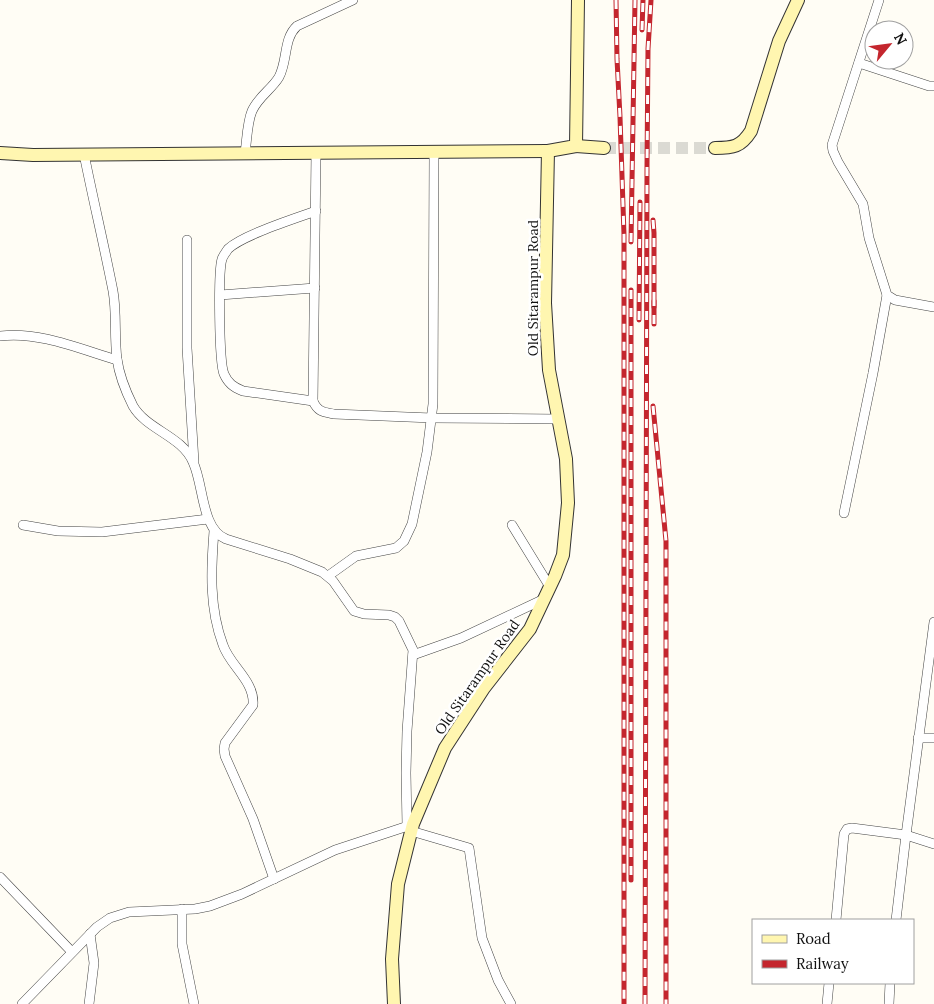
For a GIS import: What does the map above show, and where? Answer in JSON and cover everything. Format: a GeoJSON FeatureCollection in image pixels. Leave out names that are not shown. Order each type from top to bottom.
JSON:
{"type":"FeatureCollection","features":[{"type":"Feature","properties":{"kind":"street"},"geometry":{"type":"LineString","coordinates":[[245,153],[252,111],[279,77],[288,39],[292,31],[297,26],[353,0]]}},
{"type":"Feature","properties":{"kind":"street"},"geometry":{"type":"LineString","coordinates":[[576,146],[578,0]]}},
{"type":"Feature","properties":{"kind":"street"},"geometry":{"type":"LineString","coordinates":[[715,148],[727,148],[738,145],[752,131],[779,42],[798,0]]}},
{"type":"Feature","properties":{"kind":"street"},"geometry":{"type":"LineString","coordinates":[[844,512],[874,374],[887,295],[869,238],[863,204],[833,151],[835,134],[879,0]]}},
{"type":"Feature","properties":{"kind":"street"},"geometry":{"type":"LineString","coordinates":[[859,63],[934,86]]}},
{"type":"Feature","properties":{"kind":"street"},"geometry":{"type":"LineString","coordinates":[[0,153],[33,155],[434,153],[548,151],[576,146],[604,148]]}},
{"type":"Feature","properties":{"kind":"street","name":"Old Sitarampur Road"},"geometry":{"type":"LineString","coordinates":[[394,1004],[392,959],[398,884],[411,827],[445,748],[484,688],[530,629],[563,555],[568,503],[566,459],[549,370],[545,303],[548,151]]}},
{"type":"Feature","properties":{"kind":"street"},"geometry":{"type":"LineString","coordinates":[[316,153],[313,401],[316,408],[322,412],[432,418],[558,420]]}},
{"type":"Feature","properties":{"kind":"street"},"geometry":{"type":"LineString","coordinates":[[328,576],[356,556],[396,548],[404,541],[412,524],[427,452],[433,404],[434,153]]}},
{"type":"Feature","properties":{"kind":"street"},"geometry":{"type":"LineString","coordinates":[[84,154],[113,291],[117,360],[128,394],[138,413],[181,446],[194,463]]}},
{"type":"Feature","properties":{"kind":"street"},"geometry":{"type":"LineString","coordinates":[[313,401],[243,391],[232,386],[221,365],[220,295],[222,260],[227,250],[240,241],[316,211]]}},
{"type":"Feature","properties":{"kind":"street"},"geometry":{"type":"LineString","coordinates":[[187,240],[187,348],[194,463],[208,519],[218,536],[290,559],[328,576],[354,610],[364,614],[395,617],[412,646],[413,655],[406,773],[411,827]]}},
{"type":"Feature","properties":{"kind":"street"},"geometry":{"type":"LineString","coordinates":[[220,295],[315,288]]}},
{"type":"Feature","properties":{"kind":"street"},"geometry":{"type":"LineString","coordinates":[[887,295],[895,300],[934,307]]}},
{"type":"Feature","properties":{"kind":"street"},"geometry":{"type":"LineString","coordinates":[[0,336],[37,337],[117,360]]}},
{"type":"Feature","properties":{"kind":"street"},"geometry":{"type":"LineString","coordinates":[[23,525],[58,531],[102,532],[208,519]]}},
{"type":"Feature","properties":{"kind":"street"},"geometry":{"type":"LineString","coordinates":[[512,525],[550,587]]}},
{"type":"Feature","properties":{"kind":"street"},"geometry":{"type":"LineString","coordinates":[[214,531],[211,571],[213,601],[218,627],[223,646],[249,685],[254,698],[253,705],[225,743],[225,756],[253,820],[274,879]]}},
{"type":"Feature","properties":{"kind":"street"},"geometry":{"type":"LineString","coordinates":[[413,655],[461,638],[544,598]]}},
{"type":"Feature","properties":{"kind":"street"},"geometry":{"type":"LineString","coordinates":[[896,919],[918,738],[932,654],[934,622]]}},
{"type":"Feature","properties":{"kind":"street"},"geometry":{"type":"LineString","coordinates":[[918,738],[934,738]]}},
{"type":"Feature","properties":{"kind":"street"},"geometry":{"type":"LineString","coordinates":[[22,1004],[97,927],[118,915],[129,912],[182,910],[210,906],[274,879],[335,850],[411,827],[469,848],[482,938],[498,980],[511,1004]]}},
{"type":"Feature","properties":{"kind":"street"},"geometry":{"type":"LineString","coordinates":[[836,919],[844,834],[848,829],[906,835],[934,844]]}},
{"type":"Feature","properties":{"kind":"street"},"geometry":{"type":"LineString","coordinates":[[0,877],[72,952]]}},
{"type":"Feature","properties":{"kind":"street"},"geometry":{"type":"LineString","coordinates":[[182,910],[182,944],[194,1004]]}},
{"type":"Feature","properties":{"kind":"street"},"geometry":{"type":"LineString","coordinates":[[89,1004],[94,963],[90,934]]}},
{"type":"Feature","properties":{"kind":"street"},"geometry":{"type":"LineString","coordinates":[[827,1004],[829,984]]}},
{"type":"Feature","properties":{"kind":"street"},"geometry":{"type":"LineString","coordinates":[[889,1004],[890,984]]}},
{"type":"Feature","properties":{"kind":"tunnel"},"geometry":{"type":"LineString","coordinates":[[604,148],[715,148]]}},
{"type":"Feature","properties":{"kind":"railway"},"geometry":{"type":"LineString","coordinates":[[616,0],[624,235],[624,1004]]}},
{"type":"Feature","properties":{"kind":"railway"},"geometry":{"type":"LineString","coordinates":[[631,242],[635,0]]}},
{"type":"Feature","properties":{"kind":"railway"},"geometry":{"type":"LineString","coordinates":[[642,30],[643,0]]}},
{"type":"Feature","properties":{"kind":"railway"},"geometry":{"type":"LineString","coordinates":[[645,1004],[647,167],[648,49],[651,0]]}},
{"type":"Feature","properties":{"kind":"railway"},"geometry":{"type":"LineString","coordinates":[[639,320],[640,202]]}},
{"type":"Feature","properties":{"kind":"railway"},"geometry":{"type":"LineString","coordinates":[[653,220],[654,307]]}},
{"type":"Feature","properties":{"kind":"railway"},"geometry":{"type":"LineString","coordinates":[[631,290],[631,880]]}},
{"type":"Feature","properties":{"kind":"railway"},"geometry":{"type":"LineString","coordinates":[[654,301],[654,324]]}},
{"type":"Feature","properties":{"kind":"railway"},"geometry":{"type":"LineString","coordinates":[[653,406],[666,541],[666,1004]]}}]}
